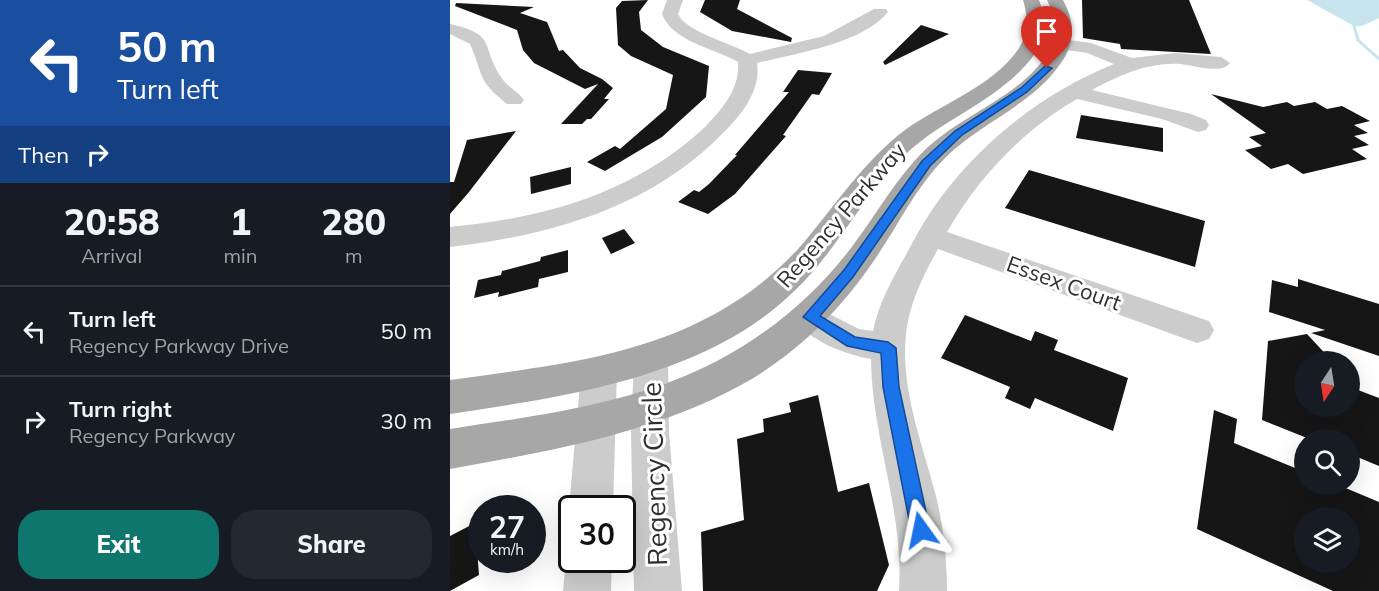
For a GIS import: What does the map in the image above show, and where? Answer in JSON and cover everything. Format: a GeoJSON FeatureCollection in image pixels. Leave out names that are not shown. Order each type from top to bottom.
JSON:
{"type":"FeatureCollection","features":[{"type":"Feature","properties":{"kind":"main road"},"geometry":{"type":"LineString","coordinates":[[1031,0],[1045,46],[1065,23],[1055,0]]}},
{"type":"Feature","properties":{"kind":"main road","name":"Regency Parkway"},"geometry":{"type":"LineString","coordinates":[[450,449],[595,422],[650,406],[689,392],[727,374],[772,346],[810,317],[855,265],[907,187],[926,163],[959,133],[1032,84],[1045,46]]}},
{"type":"Feature","properties":{"kind":"main road","name":"Regency Parkway"},"geometry":{"type":"LineString","coordinates":[[450,397],[599,373],[651,358],[728,323],[777,289],[812,253],[869,178],[898,148],[931,121],[1000,78],[1045,46]]}},
{"type":"Feature","properties":{"kind":"street"},"geometry":{"type":"LineString","coordinates":[[675,0],[670,14],[677,26],[747,60],[830,40],[854,29],[880,12]]}},
{"type":"Feature","properties":{"kind":"street"},"geometry":{"type":"LineString","coordinates":[[450,29],[469,34],[481,43],[494,82],[513,100]]}},
{"type":"Feature","properties":{"kind":"street"},"geometry":{"type":"LineString","coordinates":[[1045,46],[1124,68]]}},
{"type":"Feature","properties":{"kind":"street"},"geometry":{"type":"LineString","coordinates":[[923,591],[924,563],[921,530],[891,387],[888,348],[897,302],[930,236],[956,196],[999,145],[1038,114],[1075,91],[1124,68],[1164,58],[1221,63]]}},
{"type":"Feature","properties":{"kind":"street"},"geometry":{"type":"LineString","coordinates":[[450,237],[502,231],[555,218],[608,200],[651,180],[693,151],[732,110],[747,80],[747,60]]}},
{"type":"Feature","properties":{"kind":"street"},"geometry":{"type":"LineString","coordinates":[[1075,91],[1102,101],[1174,114],[1198,125]]}},
{"type":"Feature","properties":{"kind":"street","name":"Essex Court"},"geometry":{"type":"LineString","coordinates":[[930,236],[1197,330]]}},
{"type":"Feature","properties":{"kind":"street"},"geometry":{"type":"LineString","coordinates":[[810,317],[852,342],[888,348]]}},
{"type":"Feature","properties":{"kind":"street","name":"Regency Circle"},"geometry":{"type":"LineString","coordinates":[[651,358],[650,406],[658,591]]}},
{"type":"Feature","properties":{"kind":"street"},"geometry":{"type":"LineString","coordinates":[[592,495],[599,373]]}},
{"type":"Feature","properties":{"kind":"street"},"geometry":{"type":"LineString","coordinates":[[587,591],[588,573]]}},
{"type":"Feature","properties":{"kind":"water"},"geometry":{"type":"Polygon","coordinates":[[[1307,0],[1379,0],[1379,18],[1362,26],[1354,26],[1307,0]]]}},
{"type":"Feature","properties":{"kind":"building"},"geometry":{"type":"Polygon","coordinates":[[[648,0],[639,12],[641,30],[663,47],[709,66],[706,97],[662,137],[605,171],[587,162],[615,146],[620,149],[666,109],[673,75],[631,56],[618,45],[616,8],[622,1],[648,0]]]}},
{"type":"Feature","properties":{"kind":"building"},"geometry":{"type":"Polygon","coordinates":[[[705,0],[740,0],[737,9],[792,38],[791,42],[732,31],[700,12],[705,0]]]}},
{"type":"Feature","properties":{"kind":"building"},"geometry":{"type":"Polygon","coordinates":[[[1082,0],[1189,0],[1211,54],[1121,49],[1120,44],[1083,38],[1082,0]]]}},
{"type":"Feature","properties":{"kind":"building"},"geometry":{"type":"Polygon","coordinates":[[[456,3],[534,7],[520,13],[547,22],[559,51],[563,50],[580,68],[602,79],[613,88],[604,99],[609,99],[591,119],[587,119],[582,124],[561,124],[598,84],[585,89],[534,63],[523,50],[517,30],[455,6],[456,3]]]}},
{"type":"Feature","properties":{"kind":"building"},"geometry":{"type":"Polygon","coordinates":[[[921,25],[949,34],[885,65],[883,62],[921,25]]]}},
{"type":"Feature","properties":{"kind":"building"},"geometry":{"type":"Polygon","coordinates":[[[798,70],[832,73],[819,95],[812,94],[783,135],[786,136],[735,194],[708,214],[678,202],[694,190],[699,192],[737,155],[735,155],[789,92],[783,92],[798,70]]]}},
{"type":"Feature","properties":{"kind":"building"},"geometry":{"type":"Polygon","coordinates":[[[1211,94],[1263,107],[1287,102],[1294,106],[1315,102],[1327,109],[1342,106],[1370,121],[1354,125],[1368,133],[1354,136],[1369,145],[1352,149],[1367,159],[1303,174],[1288,164],[1271,169],[1245,150],[1262,146],[1249,137],[1266,133],[1211,94]]]}},
{"type":"Feature","properties":{"kind":"building"},"geometry":{"type":"Polygon","coordinates":[[[1081,115],[1163,128],[1163,152],[1076,138],[1081,115]]]}},
{"type":"Feature","properties":{"kind":"building"},"geometry":{"type":"Polygon","coordinates":[[[516,131],[450,214],[450,182],[454,182],[467,140],[516,131]]]}},
{"type":"Feature","properties":{"kind":"building"},"geometry":{"type":"Polygon","coordinates":[[[571,167],[571,184],[531,194],[530,177],[571,167]]]}},
{"type":"Feature","properties":{"kind":"building"},"geometry":{"type":"Polygon","coordinates":[[[1029,170],[1205,221],[1195,267],[1005,208],[1029,170]]]}},
{"type":"Feature","properties":{"kind":"building"},"geometry":{"type":"Polygon","coordinates":[[[624,229],[635,243],[611,254],[602,238],[624,229]]]}},
{"type":"Feature","properties":{"kind":"building"},"geometry":{"type":"Polygon","coordinates":[[[568,250],[568,272],[539,279],[538,287],[498,297],[499,292],[474,298],[478,280],[501,275],[502,271],[540,261],[541,257],[568,250]]]}},
{"type":"Feature","properties":{"kind":"building"},"geometry":{"type":"Polygon","coordinates":[[[1298,279],[1379,304],[1379,356],[1311,333],[1325,330],[1269,312],[1272,280],[1298,287],[1298,279]]]}},
{"type":"Feature","properties":{"kind":"building"},"geometry":{"type":"Polygon","coordinates":[[[965,315],[1031,341],[1035,331],[1058,340],[1054,350],[1128,378],[1113,431],[1035,398],[1030,409],[1005,398],[1010,387],[941,358],[965,315]]]}},
{"type":"Feature","properties":{"kind":"building"},"geometry":{"type":"Polygon","coordinates":[[[1307,334],[1323,351],[1294,351],[1294,417],[1360,417],[1360,391],[1379,398],[1379,466],[1360,458],[1360,429],[1294,429],[1294,433],[1262,420],[1268,341],[1307,334]]]}},
{"type":"Feature","properties":{"kind":"building"},"geometry":{"type":"Polygon","coordinates":[[[818,395],[838,492],[869,483],[889,565],[877,591],[703,591],[701,532],[744,520],[737,439],[764,432],[763,419],[791,412],[789,403],[818,395]]]}},
{"type":"Feature","properties":{"kind":"building"},"geometry":{"type":"Polygon","coordinates":[[[1214,410],[1237,419],[1234,443],[1294,468],[1294,495],[1360,494],[1379,502],[1379,591],[1333,591],[1197,529],[1214,410]]]}},
{"type":"Feature","properties":{"kind":"building"},"geometry":{"type":"Polygon","coordinates":[[[468,527],[468,573],[479,573],[479,575],[450,591],[450,536],[468,527]]]}},
{"type":"Feature","properties":{"kind":"waterway"},"geometry":{"type":"LineString","coordinates":[[1354,26],[1358,40],[1379,59]]}},
{"type":"Feature","properties":{"kind":"route"},"geometry":{"type":"LineString","coordinates":[[921,530],[891,387],[888,348],[852,342],[840,337],[810,317],[849,273],[907,187],[926,163],[959,133],[1024,90],[1047,68]]}}]}
